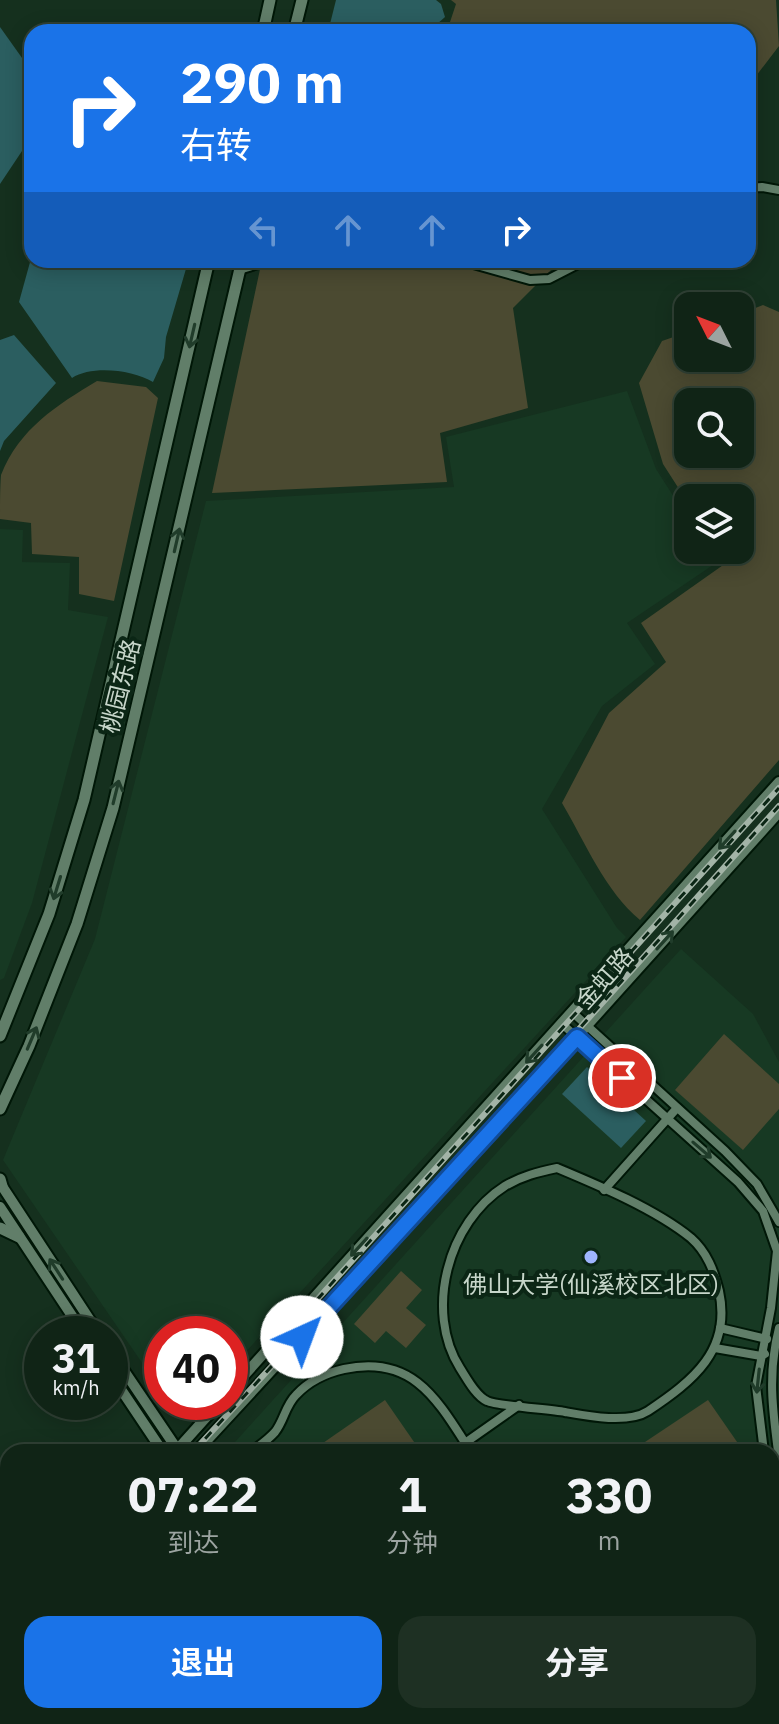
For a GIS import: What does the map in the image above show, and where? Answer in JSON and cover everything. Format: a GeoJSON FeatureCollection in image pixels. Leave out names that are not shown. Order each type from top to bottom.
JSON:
{"type":"FeatureCollection","features":[{"type":"Feature","properties":{"kind":"main road"},"geometry":{"type":"LineString","coordinates":[[265,24],[270,0]]}},
{"type":"Feature","properties":{"kind":"main road"},"geometry":{"type":"LineString","coordinates":[[296,24],[302,0]]}},
{"type":"Feature","properties":{"kind":"main road","name":"桃园东路"},"geometry":{"type":"LineString","coordinates":[[0,1036],[49,914],[84,800],[207,268]]}},
{"type":"Feature","properties":{"kind":"main road","name":"桃园东路"},"geometry":{"type":"LineString","coordinates":[[0,1109],[49,998],[77,924],[113,808],[240,268]]}},
{"type":"Feature","properties":{"kind":"main road"},"geometry":{"type":"LineString","coordinates":[[0,1228],[19,1237]]}},
{"type":"Feature","properties":{"kind":"street"},"geometry":{"type":"LineString","coordinates":[[756,187],[779,190]]}},
{"type":"Feature","properties":{"kind":"street"},"geometry":{"type":"LineString","coordinates":[[487,268],[530,280],[549,279],[570,268]]}},
{"type":"Feature","properties":{"kind":"street","name":"金虹路"},"geometry":{"type":"LineString","coordinates":[[248,1371],[779,782]]}},
{"type":"Feature","properties":{"kind":"street","name":"金虹路"},"geometry":{"type":"LineString","coordinates":[[203,1444],[588,1026],[779,812]]}},
{"type":"Feature","properties":{"kind":"street"},"geometry":{"type":"LineString","coordinates":[[572,1012],[757,1184],[779,1222]]}},
{"type":"Feature","properties":{"kind":"street"},"geometry":{"type":"LineString","coordinates":[[561,1023],[738,1182],[763,1211],[777,1251],[756,1386],[763,1444]]}},
{"type":"Feature","properties":{"kind":"street"},"geometry":{"type":"LineString","coordinates":[[604,1190],[677,1108]]}},
{"type":"Feature","properties":{"kind":"street"},"geometry":{"type":"LineString","coordinates":[[557,1168],[662,1217],[694,1241],[714,1268],[723,1312],[720,1328],[715,1348],[687,1385],[643,1414],[600,1418],[487,1401],[471,1385],[454,1359],[445,1330],[443,1298],[450,1256],[479,1209],[504,1187],[531,1173],[557,1168]]}},
{"type":"Feature","properties":{"kind":"street"},"geometry":{"type":"LineString","coordinates":[[1,1183],[87,1316]]}},
{"type":"Feature","properties":{"kind":"street"},"geometry":{"type":"LineString","coordinates":[[0,1207],[72,1316]]}},
{"type":"Feature","properties":{"kind":"street"},"geometry":{"type":"LineString","coordinates":[[720,1328],[765,1337],[773,1350]]}},
{"type":"Feature","properties":{"kind":"street"},"geometry":{"type":"LineString","coordinates":[[777,1444],[770,1391],[773,1350],[779,1328]]}},
{"type":"Feature","properties":{"kind":"street"},"geometry":{"type":"LineString","coordinates":[[715,1348],[761,1356],[773,1350]]}},
{"type":"Feature","properties":{"kind":"street"},"geometry":{"type":"LineString","coordinates":[[261,1444],[276,1431],[288,1404],[309,1383],[331,1372],[375,1365],[396,1371],[420,1384],[439,1403],[465,1443],[519,1405]]}},
{"type":"Feature","properties":{"kind":"street"},"geometry":{"type":"LineString","coordinates":[[128,1377],[172,1444]]}},
{"type":"Feature","properties":{"kind":"street"},"geometry":{"type":"LineString","coordinates":[[128,1400],[156,1444]]}},
{"type":"Feature","properties":{"kind":"street"},"geometry":{"type":"LineString","coordinates":[[183,1444],[203,1420]]}},
{"type":"Feature","properties":{"kind":"street"},"geometry":{"type":"LineString","coordinates":[[160,1426],[182,1433],[194,1430]]}},
{"type":"Feature","properties":{"kind":"shaded area"},"geometry":{"type":"Polygon","coordinates":[[[451,0],[776,0],[779,46],[756,76],[756,24],[449,24],[456,4],[451,0]]]}},
{"type":"Feature","properties":{"kind":"shaded area"},"geometry":{"type":"Polygon","coordinates":[[[260,268],[553,268],[513,308],[528,408],[440,433],[447,482],[212,493],[260,268]]]}},
{"type":"Feature","properties":{"kind":"shaded area"},"geometry":{"type":"Polygon","coordinates":[[[763,305],[779,312],[779,760],[640,920],[606,881],[562,803],[609,713],[666,662],[641,623],[725,564],[754,564],[754,484],[676,484],[663,464],[639,383],[662,341],[674,337],[674,372],[754,372],[754,309],[763,305]]]}},
{"type":"Feature","properties":{"kind":"shaded area"},"geometry":{"type":"Polygon","coordinates":[[[97,381],[146,387],[158,398],[114,601],[79,594],[79,557],[32,554],[31,523],[0,519],[1,475],[18,444],[54,409],[97,381]]]}},
{"type":"Feature","properties":{"kind":"shaded area"},"geometry":{"type":"Polygon","coordinates":[[[627,391],[656,469],[674,497],[674,564],[715,564],[627,623],[655,664],[602,706],[542,809],[617,928],[626,937],[248,1349],[248,1316],[144,1316],[144,1366],[128,1342],[128,1316],[110,1316],[3,1160],[95,939],[206,501],[454,487],[446,437],[627,391]]]}},
{"type":"Feature","properties":{"kind":"shaded area"},"geometry":{"type":"Polygon","coordinates":[[[0,529],[23,530],[22,562],[70,563],[68,610],[108,617],[32,903],[4,978],[0,980],[0,529]]]}},
{"type":"Feature","properties":{"kind":"shaded area","name":"佛山大学(仙溪校区北区)"},"geometry":{"type":"Polygon","coordinates":[[[681,949],[753,1014],[779,1062],[779,1444],[233,1444],[681,949]]]}},
{"type":"Feature","properties":{"kind":"shaded area"},"geometry":{"type":"Polygon","coordinates":[[[724,1034],[779,1084],[779,1109],[743,1150],[675,1090],[724,1034]]]}},
{"type":"Feature","properties":{"kind":"shaded area"},"geometry":{"type":"Polygon","coordinates":[[[401,1271],[422,1290],[406,1308],[426,1325],[406,1348],[386,1331],[375,1343],[354,1324],[401,1271]]]}},
{"type":"Feature","properties":{"kind":"shaded area"},"geometry":{"type":"Polygon","coordinates":[[[385,1400],[415,1444],[322,1444],[385,1400]]]}},
{"type":"Feature","properties":{"kind":"shaded area"},"geometry":{"type":"Polygon","coordinates":[[[708,1400],[738,1444],[642,1444],[708,1400]]]}},
{"type":"Feature","properties":{"kind":"water"},"geometry":{"type":"Polygon","coordinates":[[[336,0],[436,0],[441,4],[445,17],[437,24],[330,24],[336,0]]]}},
{"type":"Feature","properties":{"kind":"water"},"geometry":{"type":"Polygon","coordinates":[[[0,27],[24,61],[24,148],[0,184],[0,27]]]}},
{"type":"Feature","properties":{"kind":"water"},"geometry":{"type":"Polygon","coordinates":[[[28,268],[186,268],[166,337],[164,358],[153,382],[135,374],[101,370],[72,378],[19,302],[28,268]]]}},
{"type":"Feature","properties":{"kind":"water"},"geometry":{"type":"Polygon","coordinates":[[[14,335],[56,383],[4,441],[0,451],[0,340],[14,335]]]}},
{"type":"Feature","properties":{"kind":"water"},"geometry":{"type":"Polygon","coordinates":[[[587,1067],[646,1121],[621,1148],[562,1094],[587,1067]]]}},
{"type":"Feature","properties":{"kind":"railway"},"geometry":{"type":"LineString","coordinates":[[305,1313],[779,788]]}},
{"type":"Feature","properties":{"kind":"railway"},"geometry":{"type":"LineString","coordinates":[[200,1444],[779,806]]}},
{"type":"Feature","properties":{"kind":"place","name":"佛山大学(仙溪校区北区)"},"geometry":{"type":"Point","coordinates":[591,1257]}},
{"type":"Feature","properties":{"kind":"route"},"geometry":{"type":"LineString","coordinates":[[302,1337],[577,1037],[622,1078]]}}]}
